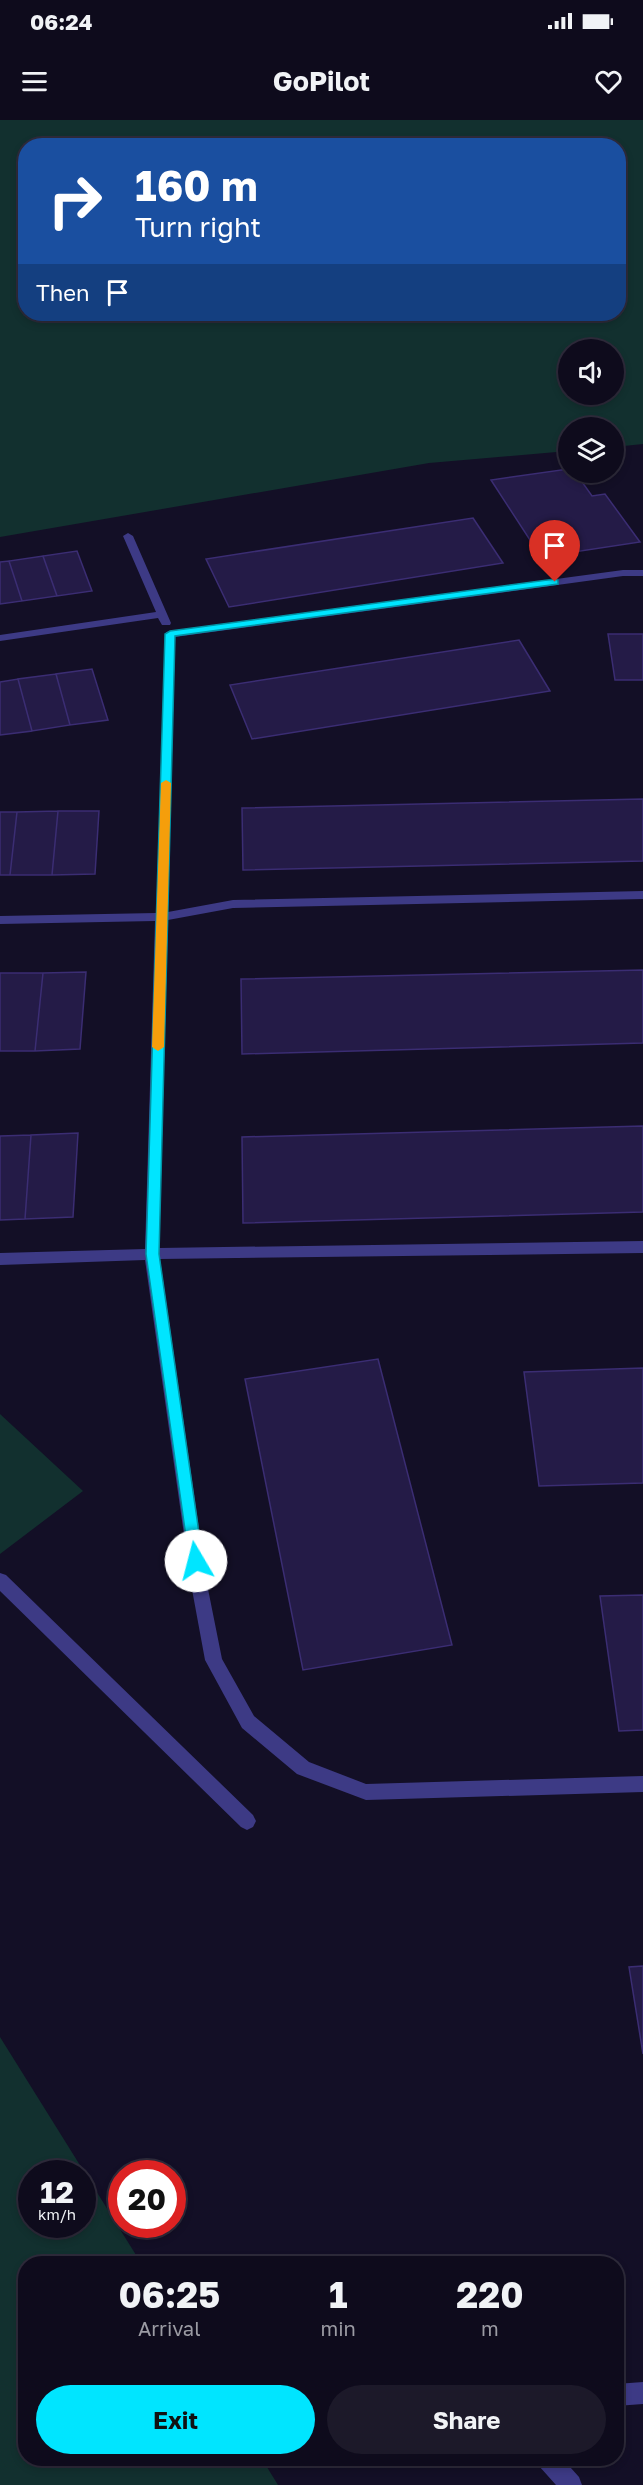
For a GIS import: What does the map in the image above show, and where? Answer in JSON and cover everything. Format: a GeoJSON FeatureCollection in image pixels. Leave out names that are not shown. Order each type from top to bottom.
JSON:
{"type":"FeatureCollection","features":[{"type":"Feature","properties":{"kind":"lane"},"geometry":{"type":"LineString","coordinates":[[128,536],[170,634],[152,1254],[199,1584],[214,1660],[248,1722],[303,1768],[366,1792],[643,1784]]}},
{"type":"Feature","properties":{"kind":"lane"},"geometry":{"type":"LineString","coordinates":[[170,634],[623,573],[643,573]]}},
{"type":"Feature","properties":{"kind":"lane"},"geometry":{"type":"LineString","coordinates":[[0,638],[162,614]]}},
{"type":"Feature","properties":{"kind":"lane"},"geometry":{"type":"LineString","coordinates":[[0,920],[162,917],[233,904],[643,895]]}},
{"type":"Feature","properties":{"kind":"lane"},"geometry":{"type":"LineString","coordinates":[[0,1260],[152,1254],[643,1247]]}},
{"type":"Feature","properties":{"kind":"lane"},"geometry":{"type":"LineString","coordinates":[[0,1580],[247,1821]]}},
{"type":"Feature","properties":{"kind":"lane"},"geometry":{"type":"LineString","coordinates":[[624,2394],[643,2393]]}},
{"type":"Feature","properties":{"kind":"lane"},"geometry":{"type":"LineString","coordinates":[[554,2466],[571,2485]]}},
{"type":"Feature","properties":{"kind":"green space"},"geometry":{"type":"Polygon","coordinates":[[[0,120],[643,120],[643,444],[624,446],[624,417],[558,417],[558,452],[429,463],[0,537],[0,120]]]}},
{"type":"Feature","properties":{"kind":"green space"},"geometry":{"type":"Polygon","coordinates":[[[0,1414],[83,1491],[0,1554],[0,1414]]]}},
{"type":"Feature","properties":{"kind":"green space"},"geometry":{"type":"Polygon","coordinates":[[[0,2037],[77,2160],[18,2160],[18,2238],[96,2238],[96,2191],[108,2210],[108,2238],[125,2238],[137,2256],[18,2256],[18,2466],[266,2466],[278,2485],[0,2485],[0,2037]]]}},
{"type":"Feature","properties":{"kind":"building"},"geometry":{"type":"Polygon","coordinates":[[[558,470],[558,483],[583,483],[592,496],[605,494],[640,542],[541,557],[491,480],[558,470]]]}},
{"type":"Feature","properties":{"kind":"building"},"geometry":{"type":"Polygon","coordinates":[[[473,518],[503,563],[229,607],[206,559],[473,518]]]}},
{"type":"Feature","properties":{"kind":"building"},"geometry":{"type":"Polygon","coordinates":[[[77,551],[92,591],[57,596],[43,556],[77,551]]]}},
{"type":"Feature","properties":{"kind":"building"},"geometry":{"type":"Polygon","coordinates":[[[43,556],[57,596],[22,601],[9,561],[43,556]]]}},
{"type":"Feature","properties":{"kind":"building"},"geometry":{"type":"Polygon","coordinates":[[[9,561],[22,601],[0,604],[0,562],[9,561]]]}},
{"type":"Feature","properties":{"kind":"building"},"geometry":{"type":"Polygon","coordinates":[[[608,634],[643,634],[643,680],[615,680],[608,634]]]}},
{"type":"Feature","properties":{"kind":"building"},"geometry":{"type":"Polygon","coordinates":[[[519,640],[550,691],[252,739],[230,685],[519,640]]]}},
{"type":"Feature","properties":{"kind":"building"},"geometry":{"type":"Polygon","coordinates":[[[92,669],[108,720],[70,725],[56,674],[92,669]]]}},
{"type":"Feature","properties":{"kind":"building"},"geometry":{"type":"Polygon","coordinates":[[[56,674],[70,725],[32,731],[18,679],[56,674]]]}},
{"type":"Feature","properties":{"kind":"building"},"geometry":{"type":"Polygon","coordinates":[[[18,679],[32,731],[0,735],[0,682],[18,679]]]}},
{"type":"Feature","properties":{"kind":"building"},"geometry":{"type":"Polygon","coordinates":[[[643,799],[643,861],[243,870],[242,808],[643,799]]]}},
{"type":"Feature","properties":{"kind":"building"},"geometry":{"type":"Polygon","coordinates":[[[58,811],[99,811],[95,874],[52,875],[58,811]]]}},
{"type":"Feature","properties":{"kind":"building"},"geometry":{"type":"Polygon","coordinates":[[[58,811],[52,875],[10,875],[17,812],[58,811]]]}},
{"type":"Feature","properties":{"kind":"building"},"geometry":{"type":"Polygon","coordinates":[[[0,812],[17,812],[10,875],[0,875],[0,812]]]}},
{"type":"Feature","properties":{"kind":"building"},"geometry":{"type":"Polygon","coordinates":[[[643,970],[643,1043],[242,1054],[241,979],[643,970]]]}},
{"type":"Feature","properties":{"kind":"building"},"geometry":{"type":"Polygon","coordinates":[[[86,972],[80,1049],[35,1051],[43,973],[86,972]]]}},
{"type":"Feature","properties":{"kind":"building"},"geometry":{"type":"Polygon","coordinates":[[[0,973],[43,973],[35,1051],[0,1051],[0,973]]]}},
{"type":"Feature","properties":{"kind":"building"},"geometry":{"type":"Polygon","coordinates":[[[643,1126],[643,1212],[243,1223],[242,1137],[643,1126]]]}},
{"type":"Feature","properties":{"kind":"building"},"geometry":{"type":"Polygon","coordinates":[[[78,1133],[73,1217],[25,1219],[31,1135],[78,1133]]]}},
{"type":"Feature","properties":{"kind":"building"},"geometry":{"type":"Polygon","coordinates":[[[31,1135],[25,1219],[0,1220],[0,1136],[31,1135]]]}},
{"type":"Feature","properties":{"kind":"building"},"geometry":{"type":"Polygon","coordinates":[[[378,1359],[452,1645],[303,1670],[245,1379],[378,1359]]]}},
{"type":"Feature","properties":{"kind":"building"},"geometry":{"type":"Polygon","coordinates":[[[643,1368],[643,1483],[539,1486],[524,1372],[643,1368]]]}},
{"type":"Feature","properties":{"kind":"building"},"geometry":{"type":"Polygon","coordinates":[[[643,1595],[643,1730],[619,1731],[600,1596],[643,1595]]]}},
{"type":"Feature","properties":{"kind":"building"},"geometry":{"type":"Polygon","coordinates":[[[643,1966],[643,2054],[629,1967],[643,1966]]]}},
{"type":"Feature","properties":{"kind":"slow traffic"},"geometry":{"type":"LineString","coordinates":[[158,1047],[166,783]]}},
{"type":"Feature","properties":{"kind":"route"},"geometry":{"type":"LineString","coordinates":[[196,1561],[152,1254],[170,634],[555,582]]}}]}
